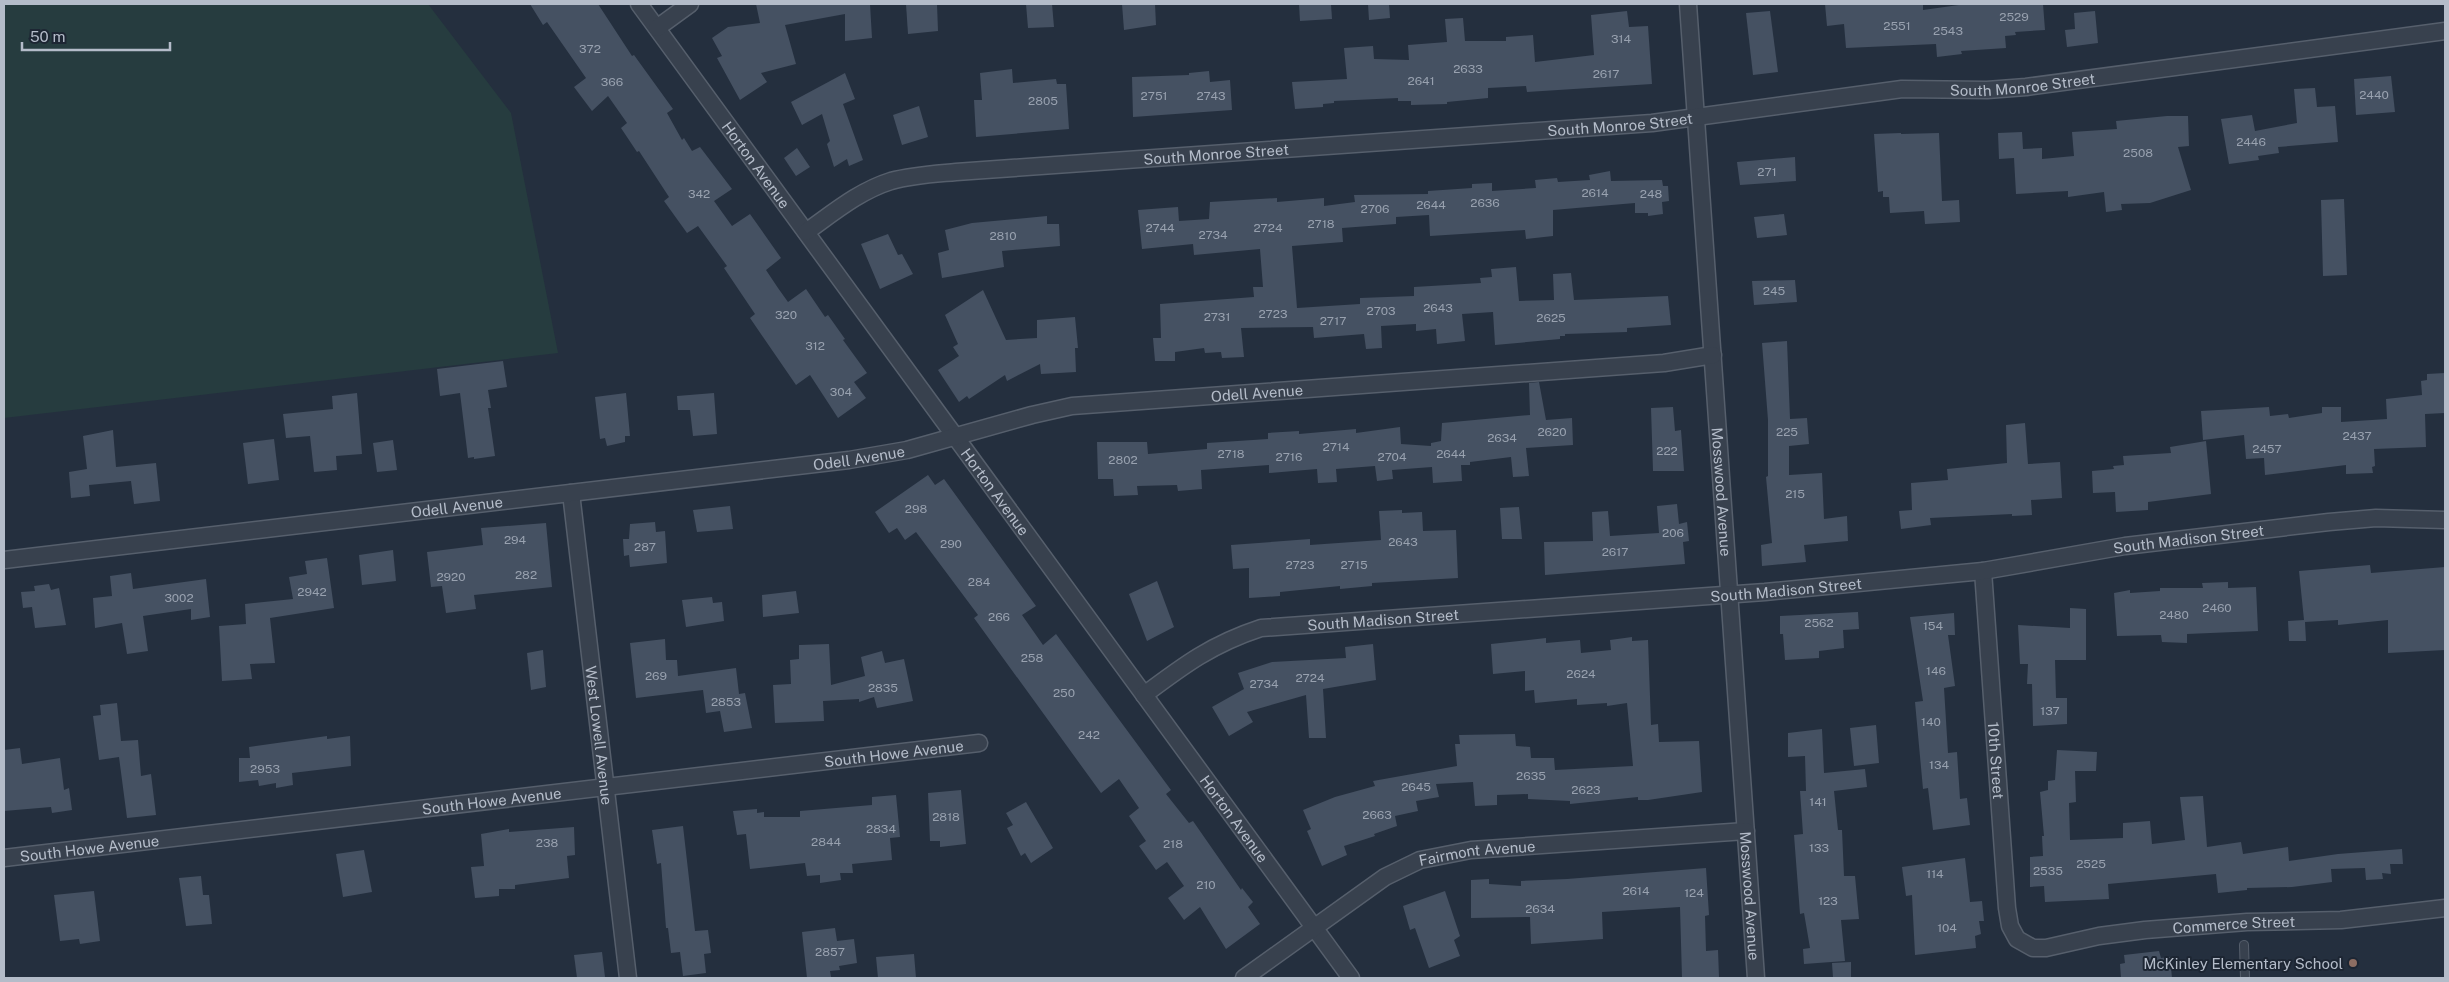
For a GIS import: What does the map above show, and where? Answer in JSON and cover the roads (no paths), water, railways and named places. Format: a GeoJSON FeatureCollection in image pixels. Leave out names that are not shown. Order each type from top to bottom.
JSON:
{"type":"FeatureCollection","features":[{"type":"Feature","properties":{"kind":"street","name":"Horton Avenue"},"geometry":{"type":"LineString","coordinates":[[639,4],[1350,978]]}},
{"type":"Feature","properties":{"kind":"street"},"geometry":{"type":"LineString","coordinates":[[657,28],[690,4]]}},
{"type":"Feature","properties":{"kind":"street","name":"Mosswood Avenue"},"geometry":{"type":"LineString","coordinates":[[1688,4],[1756,978]]}},
{"type":"Feature","properties":{"kind":"street","name":"South Monroe Street"},"geometry":{"type":"LineString","coordinates":[[806,232],[856,197],[890,182],[910,177],[966,171],[1652,124],[1902,89],[1988,90],[2026,87],[2445,31]]}},
{"type":"Feature","properties":{"kind":"street","name":"Odell Avenue"},"geometry":{"type":"LineString","coordinates":[[4,560],[849,460],[907,450],[1032,415],[1072,406],[1664,363],[1712,355]]}},
{"type":"Feature","properties":{"kind":"street","name":"West Lowell Avenue"},"geometry":{"type":"LineString","coordinates":[[571,493],[628,978]]}},
{"type":"Feature","properties":{"kind":"street","name":"South Madison Street"},"geometry":{"type":"LineString","coordinates":[[1144,695],[1212,647],[1231,638],[1261,628],[1730,595],[1983,571],[2125,546],[2329,522],[2376,518],[2445,520]]}},
{"type":"Feature","properties":{"kind":"street","name":"10th Street"},"geometry":{"type":"LineString","coordinates":[[1983,571],[2007,908],[2010,926],[2017,939],[2025,944]]}},
{"type":"Feature","properties":{"kind":"street","name":"South Howe Avenue"},"geometry":{"type":"LineString","coordinates":[[4,858],[979,744]]}},
{"type":"Feature","properties":{"kind":"street","name":"Fairmont Avenue"},"geometry":{"type":"LineString","coordinates":[[1244,978],[1384,877],[1420,860],[1436,855],[1472,850],[1746,831]]}},
{"type":"Feature","properties":{"kind":"street","name":"Commerce Street"},"geometry":{"type":"LineString","coordinates":[[2025,944],[2033,948],[2046,948],[2098,936],[2145,930],[2247,922],[2341,920],[2445,908]]}},
{"type":"Feature","properties":{"kind":"lane"},"geometry":{"type":"LineString","coordinates":[[2244,945],[2245,978]]}},
{"type":"Feature","properties":{"kind":"place","name":"McKinley Elementary School"},"geometry":{"type":"Point","coordinates":[2353,963]}}]}
